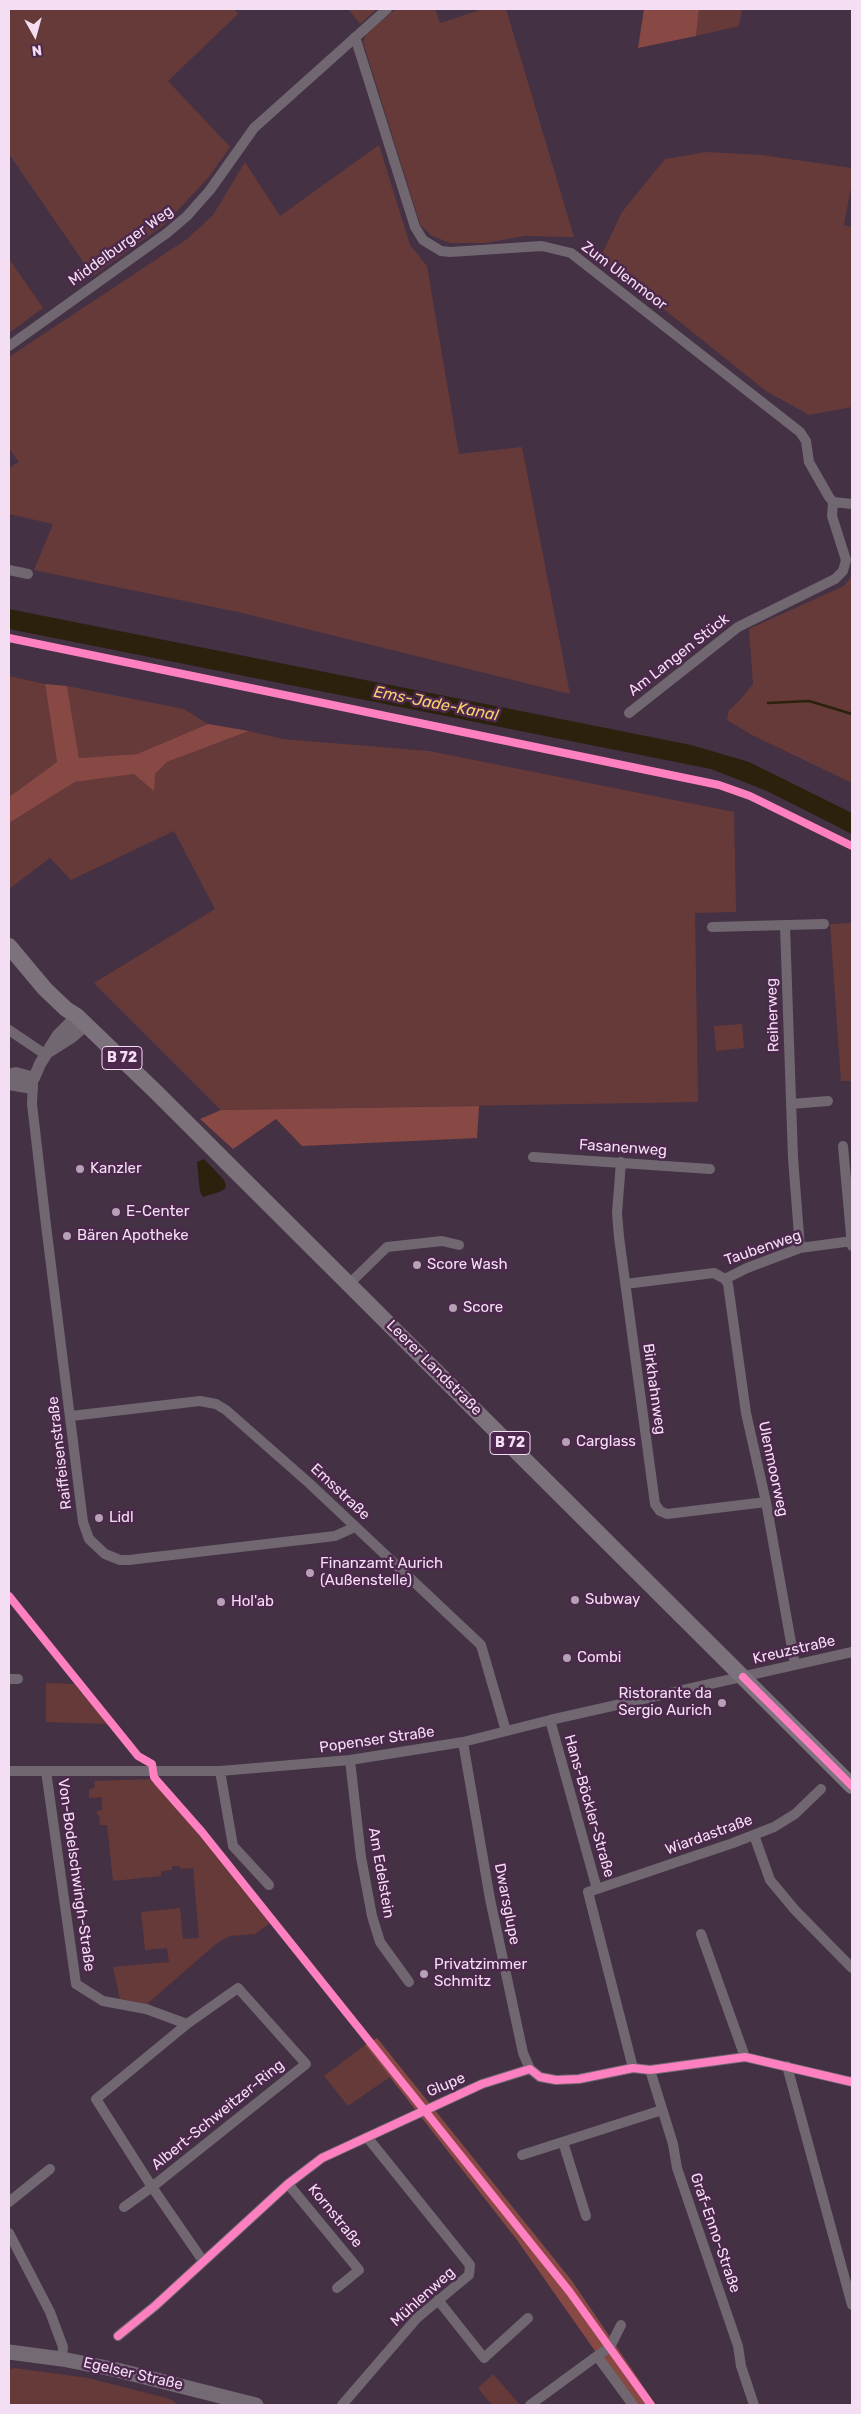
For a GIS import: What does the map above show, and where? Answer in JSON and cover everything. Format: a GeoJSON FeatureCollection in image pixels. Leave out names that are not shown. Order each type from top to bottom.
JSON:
{"type":"FeatureCollection","features":[{"type":"Feature","properties":{"kind":"main road","name":"Leerer Landstraße"},"geometry":{"type":"LineString","coordinates":[[9,946],[52,985],[71,1004],[82,1020],[852,1786]]}},
{"type":"Feature","properties":{"kind":"main road","name":"Egelser Straße"},"geometry":{"type":"LineString","coordinates":[[9,2352],[62,2359],[179,2384],[256,2405]]}},
{"type":"Feature","properties":{"kind":"street","name":"Middelburger Weg"},"geometry":{"type":"LineString","coordinates":[[9,346],[167,233],[187,216],[210,190],[254,128],[387,9]]}},
{"type":"Feature","properties":{"kind":"street","name":"Zum Ulenmoor"},"geometry":{"type":"LineString","coordinates":[[355,37],[415,227],[423,240],[440,251],[450,252],[542,246],[571,253],[800,432],[806,440],[809,462],[833,502]]}},
{"type":"Feature","properties":{"kind":"street"},"geometry":{"type":"LineString","coordinates":[[833,502],[852,504]]}},
{"type":"Feature","properties":{"kind":"street","name":"Am Langen Stück"},"geometry":{"type":"LineString","coordinates":[[628,713],[738,627],[835,579],[843,572],[846,560],[832,516],[833,502]]}},
{"type":"Feature","properties":{"kind":"street"},"geometry":{"type":"LineString","coordinates":[[9,570],[28,574]]}},
{"type":"Feature","properties":{"kind":"street"},"geometry":{"type":"LineString","coordinates":[[712,927],[824,924]]}},
{"type":"Feature","properties":{"kind":"street","name":"Reiherweg"},"geometry":{"type":"LineString","coordinates":[[785,926],[791,1104],[800,1248]]}},
{"type":"Feature","properties":{"kind":"street"},"geometry":{"type":"LineString","coordinates":[[33,1083],[58,1035],[82,1020]]}},
{"type":"Feature","properties":{"kind":"street"},"geometry":{"type":"LineString","coordinates":[[9,1030],[48,1053]]}},
{"type":"Feature","properties":{"kind":"street"},"geometry":{"type":"LineString","coordinates":[[9,1075],[16,1073],[33,1083]]}},
{"type":"Feature","properties":{"kind":"street"},"geometry":{"type":"LineString","coordinates":[[9,1084],[33,1083]]}},
{"type":"Feature","properties":{"kind":"street","name":"Raiffeisenstraße"},"geometry":{"type":"LineString","coordinates":[[33,1083],[44,1207],[84,1525],[89,1539],[95,1547],[111,1557],[129,1560],[335,1536],[356,1527]]}},
{"type":"Feature","properties":{"kind":"street"},"geometry":{"type":"LineString","coordinates":[[791,1104],[828,1101]]}},
{"type":"Feature","properties":{"kind":"street"},"geometry":{"type":"LineString","coordinates":[[843,1146],[852,1243]]}},
{"type":"Feature","properties":{"kind":"street","name":"Fasanenweg"},"geometry":{"type":"LineString","coordinates":[[533,1157],[710,1169]]}},
{"type":"Feature","properties":{"kind":"street","name":"Birkhahnweg"},"geometry":{"type":"LineString","coordinates":[[621,1162],[617,1213],[655,1504],[660,1511],[666,1514],[766,1502]]}},
{"type":"Feature","properties":{"kind":"street"},"geometry":{"type":"LineString","coordinates":[[349,1284],[387,1247],[442,1241],[459,1245]]}},
{"type":"Feature","properties":{"kind":"street","name":"Taubenweg"},"geometry":{"type":"LineString","coordinates":[[625,1284],[714,1273],[726,1279],[747,1268],[800,1248],[852,1243]]}},
{"type":"Feature","properties":{"kind":"street","name":"Ulenmoorweg"},"geometry":{"type":"LineString","coordinates":[[726,1279],[746,1413],[766,1502],[795,1665]]}},
{"type":"Feature","properties":{"kind":"street","name":"Emsstraße"},"geometry":{"type":"LineString","coordinates":[[71,1416],[200,1401],[216,1404],[226,1410],[309,1483],[481,1645],[506,1731]]}},
{"type":"Feature","properties":{"kind":"street","name":"Kreuzstraße"},"geometry":{"type":"LineString","coordinates":[[743,1677],[852,1652]]}},
{"type":"Feature","properties":{"kind":"street","name":"Popenser Straße"},"geometry":{"type":"LineString","coordinates":[[9,1771],[220,1771],[350,1760],[463,1742],[550,1720],[743,1677]]}},
{"type":"Feature","properties":{"kind":"street","name":"Hans-Böckler-Straße"},"geometry":{"type":"LineString","coordinates":[[550,1720],[597,1889],[588,1892],[633,2068]]}},
{"type":"Feature","properties":{"kind":"street","name":"Dwarsglupe"},"geometry":{"type":"LineString","coordinates":[[463,1742],[490,1899],[523,2053],[530,2069]]}},
{"type":"Feature","properties":{"kind":"street","name":"Am Edelstein"},"geometry":{"type":"LineString","coordinates":[[350,1760],[361,1858],[372,1916],[380,1942],[409,1982]]}},
{"type":"Feature","properties":{"kind":"street","name":"Von-Bodelschwingh-Straße"},"geometry":{"type":"LineString","coordinates":[[46,1771],[76,1984],[103,2001],[146,2010],[187,2024]]}},
{"type":"Feature","properties":{"kind":"street"},"geometry":{"type":"LineString","coordinates":[[220,1771],[233,1846],[269,1885]]}},
{"type":"Feature","properties":{"kind":"street","name":"Wiardastraße"},"geometry":{"type":"LineString","coordinates":[[597,1889],[754,1835],[795,1814],[821,1789]]}},
{"type":"Feature","properties":{"kind":"street"},"geometry":{"type":"LineString","coordinates":[[754,1835],[770,1880],[794,1910],[852,1968]]}},
{"type":"Feature","properties":{"kind":"street"},"geometry":{"type":"LineString","coordinates":[[701,1934],[745,2057]]}},
{"type":"Feature","properties":{"kind":"street","name":"Albert-Schweitzer-Ring"},"geometry":{"type":"LineString","coordinates":[[124,2207],[152,2187],[306,2064],[238,1988],[187,2024],[96,2099],[152,2187],[203,2260]]}},
{"type":"Feature","properties":{"kind":"street"},"geometry":{"type":"LineString","coordinates":[[530,2069],[540,2077],[556,2080],[579,2079],[633,2068],[650,2070],[745,2057],[852,2082]]}},
{"type":"Feature","properties":{"kind":"street"},"geometry":{"type":"LineString","coordinates":[[788,2066],[852,2305]]}},
{"type":"Feature","properties":{"kind":"street","name":"Glupe"},"geometry":{"type":"LineString","coordinates":[[118,2336],[155,2306],[288,2184],[322,2158],[482,2084],[530,2069]]}},
{"type":"Feature","properties":{"kind":"street","name":"Graf-Enno-Straße"},"geometry":{"type":"LineString","coordinates":[[650,2070],[677,2168],[738,2346],[741,2366],[754,2405]]}},
{"type":"Feature","properties":{"kind":"street"},"geometry":{"type":"LineString","coordinates":[[522,2155],[662,2110]]}},
{"type":"Feature","properties":{"kind":"street","name":"Mühlenweg"},"geometry":{"type":"LineString","coordinates":[[342,2405],[417,2318],[469,2275],[470,2265],[367,2137]]}},
{"type":"Feature","properties":{"kind":"street"},"geometry":{"type":"LineString","coordinates":[[563,2142],[586,2216]]}},
{"type":"Feature","properties":{"kind":"street"},"geometry":{"type":"LineString","coordinates":[[9,2202],[50,2169]]}},
{"type":"Feature","properties":{"kind":"street","name":"Kornstraße"},"geometry":{"type":"LineString","coordinates":[[288,2184],[359,2270],[338,2288]]}},
{"type":"Feature","properties":{"kind":"street"},"geometry":{"type":"LineString","coordinates":[[9,2233],[50,2312],[63,2347],[62,2359]]}},
{"type":"Feature","properties":{"kind":"street"},"geometry":{"type":"LineString","coordinates":[[438,2300],[484,2358],[528,2318]]}},
{"type":"Feature","properties":{"kind":"street"},"geometry":{"type":"LineString","coordinates":[[530,2405],[610,2347],[621,2325]]}},
{"type":"Feature","properties":{"kind":"street"},"geometry":{"type":"LineString","coordinates":[[597,2356],[633,2405]]}},
{"type":"Feature","properties":{"kind":"shaded area"},"geometry":{"type":"Polygon","coordinates":[[[9,9],[234,9],[238,14],[168,81],[230,147],[208,178],[165,224],[93,276],[9,154],[9,9]]]}},
{"type":"Feature","properties":{"kind":"shaded area"},"geometry":{"type":"Polygon","coordinates":[[[348,9],[377,9],[360,24],[348,9]]]}},
{"type":"Feature","properties":{"kind":"shaded area"},"geometry":{"type":"Polygon","coordinates":[[[396,9],[435,9],[440,23],[483,9],[506,9],[574,237],[525,236],[485,243],[450,243],[432,236],[420,224],[363,42],[366,34],[396,9]]]}},
{"type":"Feature","properties":{"kind":"shaded area"},"geometry":{"type":"Polygon","coordinates":[[[644,9],[699,9],[696,36],[638,48],[644,9]]]}},
{"type":"Feature","properties":{"kind":"shaded area"},"geometry":{"type":"Polygon","coordinates":[[[699,9],[742,9],[739,26],[696,36],[699,9]]]}},
{"type":"Feature","properties":{"kind":"shaded area"},"geometry":{"type":"Polygon","coordinates":[[[379,145],[410,245],[427,266],[459,454],[522,447],[570,694],[238,612],[34,570],[53,524],[9,514],[9,468],[19,462],[9,449],[9,357],[187,239],[213,215],[245,162],[280,216],[379,145]]]}},
{"type":"Feature","properties":{"kind":"shaded area"},"geometry":{"type":"Polygon","coordinates":[[[706,152],[762,155],[852,168],[852,182],[844,225],[852,227],[852,407],[809,415],[766,391],[600,258],[622,212],[665,159],[706,152]]]}},
{"type":"Feature","properties":{"kind":"shaded area"},"geometry":{"type":"Polygon","coordinates":[[[9,259],[43,308],[9,333],[9,259]]]}},
{"type":"Feature","properties":{"kind":"shaded area"},"geometry":{"type":"Polygon","coordinates":[[[852,576],[852,783],[752,735],[727,720],[729,710],[753,684],[749,629],[844,586],[852,576]]]}},
{"type":"Feature","properties":{"kind":"shaded area"},"geometry":{"type":"Polygon","coordinates":[[[9,676],[45,684],[57,762],[9,797],[9,676]]]}},
{"type":"Feature","properties":{"kind":"shaded area"},"geometry":{"type":"Polygon","coordinates":[[[45,684],[67,686],[79,758],[137,754],[208,724],[249,731],[167,762],[155,774],[154,791],[134,774],[75,782],[9,823],[9,797],[57,762],[45,684]]]}},
{"type":"Feature","properties":{"kind":"shaded area"},"geometry":{"type":"Polygon","coordinates":[[[67,686],[184,709],[208,724],[137,754],[79,758],[67,686]]]}},
{"type":"Feature","properties":{"kind":"shaded area"},"geometry":{"type":"Polygon","coordinates":[[[249,731],[283,739],[429,751],[734,812],[736,912],[695,913],[698,1102],[221,1110],[94,983],[215,909],[174,831],[71,880],[50,858],[9,889],[9,823],[75,782],[134,774],[155,774],[167,762],[249,731]]]}},
{"type":"Feature","properties":{"kind":"shaded area"},"geometry":{"type":"Polygon","coordinates":[[[852,923],[852,1081],[841,1081],[830,924],[852,923]]]}},
{"type":"Feature","properties":{"kind":"shaded area"},"geometry":{"type":"Polygon","coordinates":[[[742,1024],[744,1048],[716,1051],[714,1026],[742,1024]]]}},
{"type":"Feature","properties":{"kind":"shaded area"},"geometry":{"type":"Polygon","coordinates":[[[479,1106],[477,1138],[302,1146],[276,1119],[233,1149],[200,1119],[221,1110],[479,1106]]]}},
{"type":"Feature","properties":{"kind":"shaded area"},"geometry":{"type":"Polygon","coordinates":[[[46,1683],[74,1684],[108,1724],[46,1722],[46,1683]]]}},
{"type":"Feature","properties":{"kind":"shaded area"},"geometry":{"type":"Polygon","coordinates":[[[154,1779],[200,1832],[270,1923],[255,1934],[230,1936],[217,1943],[147,2004],[120,1999],[113,1967],[169,1962],[167,1948],[145,1950],[141,1912],[180,1908],[183,1939],[199,1938],[193,1868],[180,1869],[180,1866],[172,1866],[172,1870],[161,1871],[161,1876],[113,1881],[107,1825],[100,1825],[99,1815],[97,1815],[97,1811],[102,1810],[102,1797],[89,1798],[89,1790],[95,1787],[94,1781],[154,1779]]]}},
{"type":"Feature","properties":{"kind":"shaded area"},"geometry":{"type":"Polygon","coordinates":[[[377,2038],[572,2281],[656,2405],[633,2405],[517,2240],[365,2045],[377,2038]]]}},
{"type":"Feature","properties":{"kind":"shaded area"},"geometry":{"type":"Polygon","coordinates":[[[365,2045],[390,2077],[348,2106],[324,2076],[365,2045]]]}},
{"type":"Feature","properties":{"kind":"shaded area"},"geometry":{"type":"Polygon","coordinates":[[[14,2368],[88,2378],[170,2399],[177,2404],[185,2405],[9,2405],[9,2370],[14,2368]]]}},
{"type":"Feature","properties":{"kind":"shaded area"},"geometry":{"type":"Polygon","coordinates":[[[493,2374],[520,2405],[492,2405],[478,2388],[493,2374]]]}},
{"type":"Feature","properties":{"kind":"water","name":"Ems-Jade-Kanal"},"geometry":{"type":"Polygon","coordinates":[[[9,609],[691,745],[749,762],[852,813],[852,834],[767,791],[711,769],[9,629],[9,609]]]}},
{"type":"Feature","properties":{"kind":"water"},"geometry":{"type":"Polygon","coordinates":[[[204,1159],[224,1180],[226,1185],[225,1189],[203,1197],[200,1192],[197,1162],[204,1159]]]}},
{"type":"Feature","properties":{"kind":"waterway"},"geometry":{"type":"LineString","coordinates":[[768,703],[809,701],[852,714]]}},
{"type":"Feature","properties":{"kind":"cycle path"},"geometry":{"type":"LineString","coordinates":[[9,638],[719,785],[750,796],[852,846]]}},
{"type":"Feature","properties":{"kind":"cycle path"},"geometry":{"type":"LineString","coordinates":[[9,1596],[138,1756],[152,1764],[154,1777],[202,1832],[569,2291],[651,2405]]}},
{"type":"Feature","properties":{"kind":"cycle path"},"geometry":{"type":"LineString","coordinates":[[743,1677],[852,1786]]}},
{"type":"Feature","properties":{"kind":"cycle path"},"geometry":{"type":"LineString","coordinates":[[118,2336],[155,2306],[288,2184],[322,2158],[482,2084],[530,2069],[540,2077],[556,2080],[579,2079],[633,2068],[650,2070],[745,2057],[852,2082]]}},
{"type":"Feature","properties":{"kind":"place","name":"Kanzler"},"geometry":{"type":"Point","coordinates":[80,1169]}},
{"type":"Feature","properties":{"kind":"place","name":"E-Center"},"geometry":{"type":"Point","coordinates":[116,1212]}},
{"type":"Feature","properties":{"kind":"place","name":"Bären Apotheke"},"geometry":{"type":"Point","coordinates":[67,1236]}},
{"type":"Feature","properties":{"kind":"place","name":"Score Wash"},"geometry":{"type":"Point","coordinates":[417,1265]}},
{"type":"Feature","properties":{"kind":"place","name":"Score"},"geometry":{"type":"Point","coordinates":[453,1308]}},
{"type":"Feature","properties":{"kind":"place","name":"Carglass"},"geometry":{"type":"Point","coordinates":[566,1442]}},
{"type":"Feature","properties":{"kind":"place","name":"Lidl"},"geometry":{"type":"Point","coordinates":[99,1518]}},
{"type":"Feature","properties":{"kind":"place","name":"Finanzamt Aurich (Außenstelle)"},"geometry":{"type":"Point","coordinates":[310,1573]}},
{"type":"Feature","properties":{"kind":"place","name":"Subway"},"geometry":{"type":"Point","coordinates":[575,1600]}},
{"type":"Feature","properties":{"kind":"place","name":"Hol'ab"},"geometry":{"type":"Point","coordinates":[221,1602]}},
{"type":"Feature","properties":{"kind":"place","name":"Combi"},"geometry":{"type":"Point","coordinates":[567,1658]}},
{"type":"Feature","properties":{"kind":"place","name":"Ristorante da Sergio Aurich"},"geometry":{"type":"Point","coordinates":[722,1703]}},
{"type":"Feature","properties":{"kind":"place","name":"Privatzimmer Schmitz"},"geometry":{"type":"Point","coordinates":[424,1974]}}]}
